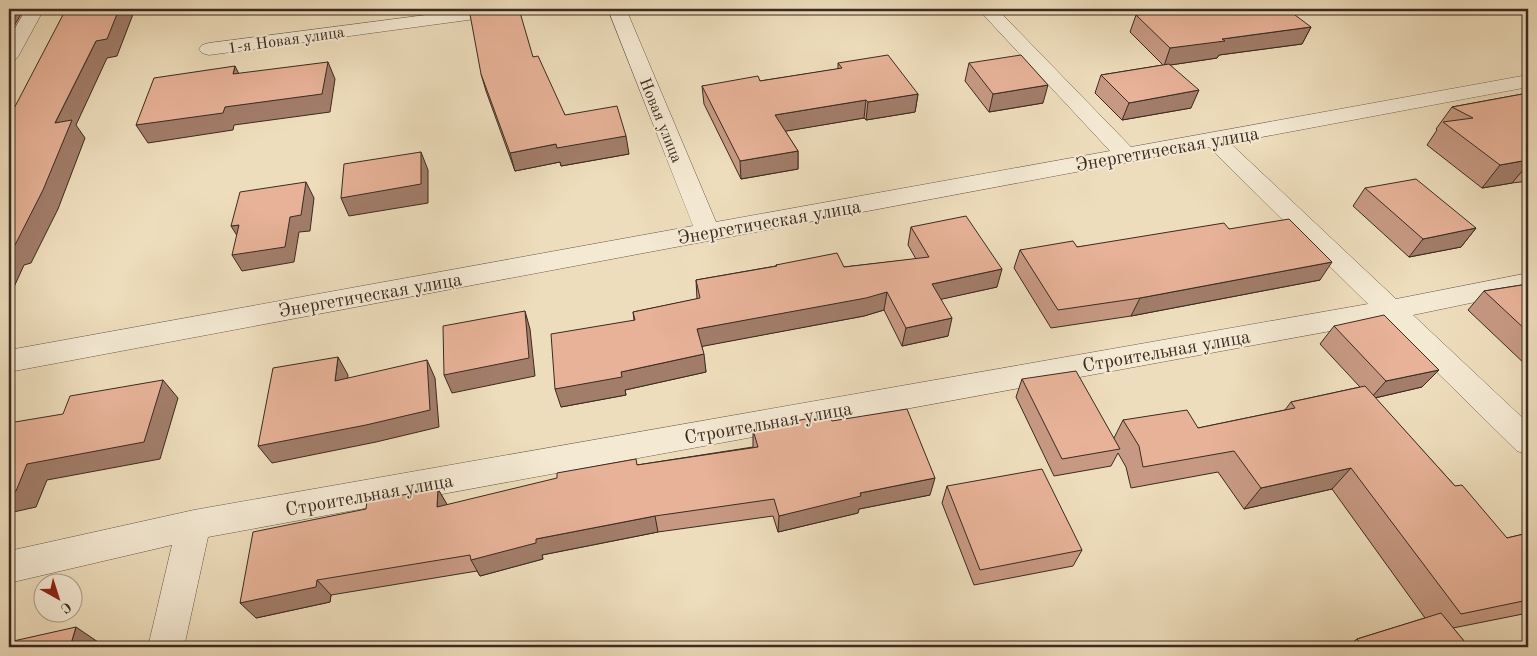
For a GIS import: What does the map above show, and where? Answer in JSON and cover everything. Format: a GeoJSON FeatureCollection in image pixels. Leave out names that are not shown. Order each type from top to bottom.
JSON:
{"type":"FeatureCollection","features":[{"type":"Feature","properties":{"kind":"street"},"geometry":{"type":"LineString","coordinates":[[9,54],[35,9]]}},
{"type":"Feature","properties":{"kind":"street","name":"1-я Новая улица"},"geometry":{"type":"LineString","coordinates":[[209,49],[512,9]]}},
{"type":"Feature","properties":{"kind":"street","name":"Новая улица"},"geometry":{"type":"LineString","coordinates":[[617,9],[708,232]]}},
{"type":"Feature","properties":{"kind":"street"},"geometry":{"type":"LineString","coordinates":[[987,9],[1126,155]]}},
{"type":"Feature","properties":{"kind":"street","name":"Энергетическая улица"},"geometry":{"type":"LineString","coordinates":[[9,361],[1528,81]]}},
{"type":"Feature","properties":{"kind":"street"},"geometry":{"type":"LineString","coordinates":[[1213,139],[1528,442]]}},
{"type":"Feature","properties":{"kind":"street","name":"Строительная улица"},"geometry":{"type":"LineString","coordinates":[[9,567],[194,525],[1389,310],[1528,282]]}},
{"type":"Feature","properties":{"kind":"street"},"geometry":{"type":"LineString","coordinates":[[166,647],[194,525]]}},
{"type":"Feature","properties":{"kind":"building"},"geometry":{"type":"Polygon","coordinates":[[[66,9],[119,9],[107,39],[96,41],[55,123],[72,120],[43,190],[15,245],[9,246],[9,118],[66,9]]]}},
{"type":"Feature","properties":{"kind":"building"},"geometry":{"type":"Polygon","coordinates":[[[469,9],[519,9],[533,57],[538,56],[565,115],[617,106],[626,136],[557,148],[556,144],[510,153],[481,74],[469,9]]]}},
{"type":"Feature","properties":{"kind":"building"},"geometry":{"type":"Polygon","coordinates":[[[1194,9],[1287,9],[1311,27],[1170,48],[1136,15],[1194,9]]]}},
{"type":"Feature","properties":{"kind":"building"},"geometry":{"type":"Polygon","coordinates":[[[888,55],[918,94],[868,102],[866,100],[775,115],[798,151],[740,161],[702,86],[758,76],[760,81],[842,68],[838,63],[888,55]]]}},
{"type":"Feature","properties":{"kind":"building"},"geometry":{"type":"Polygon","coordinates":[[[1021,55],[1048,85],[993,94],[969,63],[1021,55]]]}},
{"type":"Feature","properties":{"kind":"building"},"geometry":{"type":"Polygon","coordinates":[[[328,62],[322,94],[225,107],[223,113],[136,125],[154,78],[235,66],[233,74],[328,62]]]}},
{"type":"Feature","properties":{"kind":"building"},"geometry":{"type":"Polygon","coordinates":[[[1169,64],[1199,90],[1129,103],[1101,75],[1169,64]]]}},
{"type":"Feature","properties":{"kind":"building"},"geometry":{"type":"Polygon","coordinates":[[[1528,93],[1528,160],[1500,165],[1443,122],[1473,118],[1452,107],[1528,93]]]}},
{"type":"Feature","properties":{"kind":"building"},"geometry":{"type":"Polygon","coordinates":[[[421,152],[421,184],[341,198],[344,164],[421,152]]]}},
{"type":"Feature","properties":{"kind":"building"},"geometry":{"type":"Polygon","coordinates":[[[1416,179],[1476,228],[1423,239],[1365,188],[1416,179]]]}},
{"type":"Feature","properties":{"kind":"building"},"geometry":{"type":"Polygon","coordinates":[[[306,182],[301,215],[290,217],[285,247],[232,255],[239,225],[231,226],[240,192],[306,182]]]}},
{"type":"Feature","properties":{"kind":"building"},"geometry":{"type":"Polygon","coordinates":[[[966,216],[1002,269],[932,284],[952,318],[906,328],[887,292],[866,298],[697,329],[704,354],[621,372],[622,377],[555,389],[551,334],[635,320],[633,312],[700,298],[696,280],[837,253],[844,267],[929,257],[911,227],[966,216]]]}},
{"type":"Feature","properties":{"kind":"building"},"geometry":{"type":"Polygon","coordinates":[[[1289,219],[1332,262],[1140,298],[1058,310],[1020,250],[1073,241],[1077,247],[1224,223],[1229,229],[1289,219]]]}},
{"type":"Feature","properties":{"kind":"building"},"geometry":{"type":"Polygon","coordinates":[[[1528,284],[1528,332],[1484,291],[1528,284]]]}},
{"type":"Feature","properties":{"kind":"building"},"geometry":{"type":"Polygon","coordinates":[[[525,311],[529,358],[444,375],[443,326],[525,311]]]}},
{"type":"Feature","properties":{"kind":"building"},"geometry":{"type":"Polygon","coordinates":[[[1384,315],[1439,370],[1386,381],[1334,326],[1384,315]]]}},
{"type":"Feature","properties":{"kind":"building"},"geometry":{"type":"Polygon","coordinates":[[[338,357],[335,381],[427,360],[430,410],[366,425],[258,446],[273,368],[338,357]]]}},
{"type":"Feature","properties":{"kind":"building"},"geometry":{"type":"Polygon","coordinates":[[[1076,371],[1120,449],[1062,459],[1022,379],[1076,371]]]}},
{"type":"Feature","properties":{"kind":"building"},"geometry":{"type":"Polygon","coordinates":[[[163,380],[144,442],[27,464],[16,491],[9,492],[9,423],[63,414],[70,396],[163,380]]]}},
{"type":"Feature","properties":{"kind":"building"},"geometry":{"type":"Polygon","coordinates":[[[1365,386],[1455,486],[1462,485],[1507,538],[1528,533],[1528,600],[1461,614],[1351,468],[1261,488],[1234,451],[1143,467],[1139,446],[1123,420],[1187,410],[1198,428],[1295,408],[1291,402],[1365,386]]]}},
{"type":"Feature","properties":{"kind":"building"},"geometry":{"type":"Polygon","coordinates":[[[907,409],[935,478],[860,493],[861,496],[779,516],[774,499],[655,516],[536,539],[536,543],[471,560],[470,555],[317,580],[316,587],[240,603],[253,532],[366,509],[367,501],[438,489],[437,507],[557,478],[557,473],[636,459],[637,465],[758,447],[753,430],[829,414],[832,421],[907,409]]]}},
{"type":"Feature","properties":{"kind":"building"},"geometry":{"type":"Polygon","coordinates":[[[1042,469],[1082,550],[980,570],[947,486],[1042,469]]]}},
{"type":"Feature","properties":{"kind":"building"},"geometry":{"type":"Polygon","coordinates":[[[1441,613],[1469,647],[1363,647],[1357,639],[1441,613]]]}},
{"type":"Feature","properties":{"kind":"building"},"geometry":{"type":"Polygon","coordinates":[[[76,627],[70,647],[9,647],[9,642],[76,627]]]}}]}
